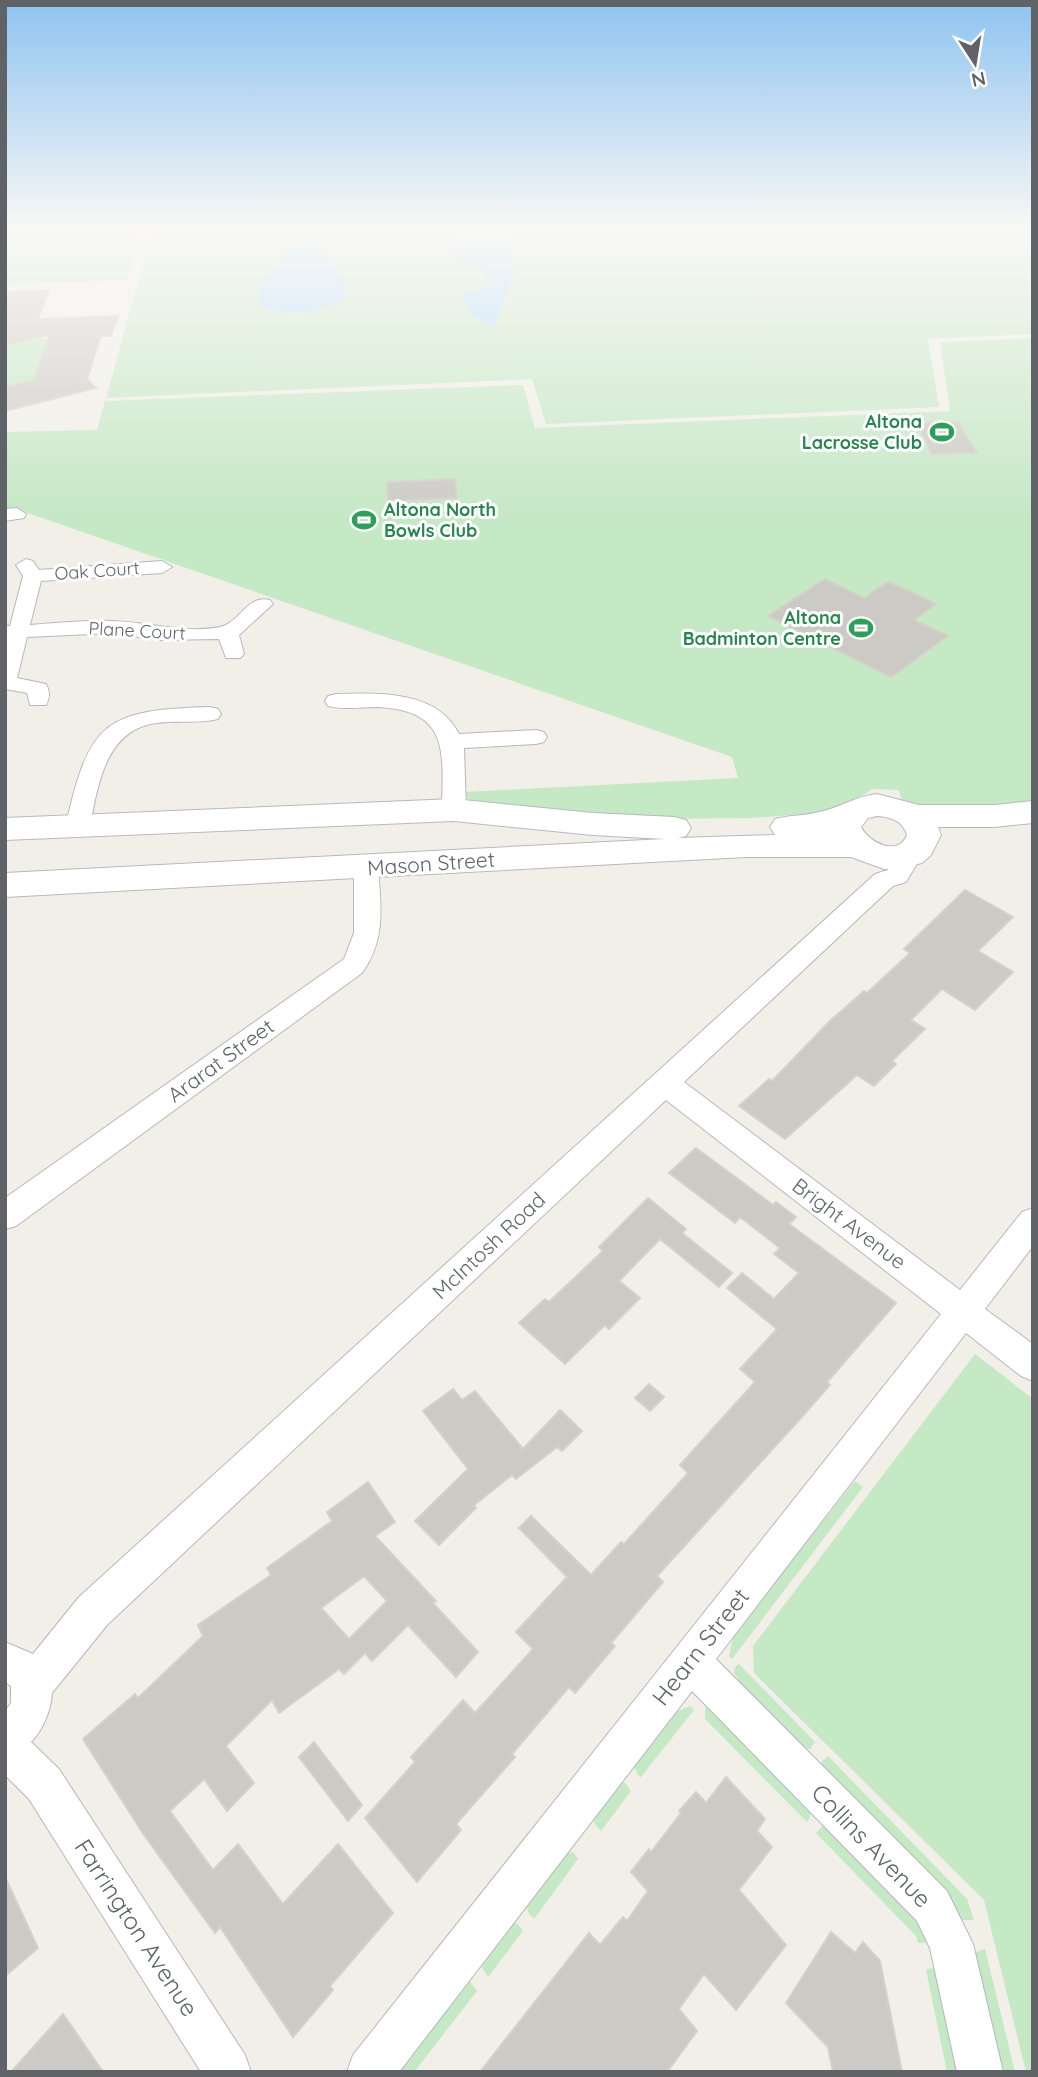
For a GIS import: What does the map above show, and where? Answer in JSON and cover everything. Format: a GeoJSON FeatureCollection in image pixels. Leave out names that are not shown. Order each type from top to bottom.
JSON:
{"type":"FeatureCollection","features":[{"type":"Feature","properties":{"kind":"street","name":"Oak Court"},"geometry":{"type":"LineString","coordinates":[[5,682],[12,632],[29,570],[162,567]]}},
{"type":"Feature","properties":{"kind":"street"},"geometry":{"type":"LineString","coordinates":[[233,654],[228,633],[263,604]]}},
{"type":"Feature","properties":{"kind":"street","name":"Plane Court"},"geometry":{"type":"LineString","coordinates":[[12,632],[113,627],[159,634],[228,633]]}},
{"type":"Feature","properties":{"kind":"street"},"geometry":{"type":"LineString","coordinates":[[5,682],[38,689],[38,700]]}},
{"type":"Feature","properties":{"kind":"street"},"geometry":{"type":"LineString","coordinates":[[336,701],[382,699],[405,703],[439,720],[452,741],[454,810]]}},
{"type":"Feature","properties":{"kind":"street"},"geometry":{"type":"LineString","coordinates":[[78,825],[93,760],[119,730],[144,709],[210,715]]}},
{"type":"Feature","properties":{"kind":"street"},"geometry":{"type":"LineString","coordinates":[[452,741],[536,737]]}},
{"type":"Feature","properties":{"kind":"street"},"geometry":{"type":"LineString","coordinates":[[884,880],[856,837],[860,808],[877,805],[895,807],[916,837]]}},
{"type":"Feature","properties":{"kind":"street"},"geometry":{"type":"LineString","coordinates":[[5,829],[454,810],[593,824],[673,828],[786,827],[817,824],[856,837],[884,857],[916,837],[973,817],[1033,812]]}},
{"type":"Feature","properties":{"kind":"street"},"geometry":{"type":"LineString","coordinates":[[494,859],[522,851],[527,844],[528,831],[525,822],[514,814]]}},
{"type":"Feature","properties":{"kind":"street"},"geometry":{"type":"LineString","coordinates":[[916,837],[1033,832]]}},
{"type":"Feature","properties":{"kind":"street","name":"Mason Street"},"geometry":{"type":"LineString","coordinates":[[5,885],[366,868],[856,837]]}},
{"type":"Feature","properties":{"kind":"street","name":"McIntosh Road"},"geometry":{"type":"LineString","coordinates":[[15,1702],[93,1611],[884,880],[900,873],[916,837]]}},
{"type":"Feature","properties":{"kind":"street","name":"Ararat Street"},"geometry":{"type":"LineString","coordinates":[[5,1216],[353,966],[363,956],[366,939],[366,868]]}},
{"type":"Feature","properties":{"kind":"street","name":"Bright Avenue"},"geometry":{"type":"LineString","coordinates":[[665,1083],[1033,1365]]}},
{"type":"Feature","properties":{"kind":"street","name":"Hearn Street"},"geometry":{"type":"LineString","coordinates":[[370,2072],[1033,1222]]}},
{"type":"Feature","properties":{"kind":"street","name":"Collins Avenue"},"geometry":{"type":"LineString","coordinates":[[690,1661],[932,1906],[951,1944],[980,2072]]}},
{"type":"Feature","properties":{"kind":"street","name":"Farrington Avenue"},"geometry":{"type":"LineString","coordinates":[[15,1702],[44,1784],[228,2072]]}},
{"type":"Feature","properties":{"kind":"green space"},"geometry":{"type":"Polygon","coordinates":[[[125,328],[1033,328],[1033,334],[928,339],[939,407],[546,424],[532,379],[106,398],[125,328]]]}},
{"type":"Feature","properties":{"kind":"green space"},"geometry":{"type":"Polygon","coordinates":[[[1033,338],[1033,806],[937,813],[902,801],[899,790],[872,789],[842,811],[751,818],[645,819],[476,803],[465,797],[463,792],[738,778],[732,757],[19,510],[5,511],[5,432],[97,430],[105,401],[523,385],[535,428],[950,411],[940,342],[1033,338]]]}},
{"type":"Feature","properties":{"kind":"green space"},"geometry":{"type":"Polygon","coordinates":[[[30,339],[48,339],[34,380],[5,387],[5,345],[30,339]]]}},
{"type":"Feature","properties":{"kind":"green space"},"geometry":{"type":"Polygon","coordinates":[[[975,1354],[1033,1399],[1033,2072],[1026,2072],[984,1900],[754,1673],[753,1646],[975,1354]]]}},
{"type":"Feature","properties":{"kind":"green space"},"geometry":{"type":"Polygon","coordinates":[[[855,1481],[863,1487],[732,1659],[729,1657],[733,1636],[855,1481]]]}},
{"type":"Feature","properties":{"kind":"green space"},"geometry":{"type":"Polygon","coordinates":[[[739,1664],[815,1742],[810,1749],[803,1747],[743,1686],[734,1673],[739,1664]]]}},
{"type":"Feature","properties":{"kind":"green space"},"geometry":{"type":"Polygon","coordinates":[[[690,1706],[694,1710],[640,1778],[634,1767],[675,1712],[690,1706]]]}},
{"type":"Feature","properties":{"kind":"green space"},"geometry":{"type":"Polygon","coordinates":[[[708,1707],[809,1804],[810,1817],[807,1822],[705,1719],[705,1709],[708,1707]]]}},
{"type":"Feature","properties":{"kind":"green space"},"geometry":{"type":"Polygon","coordinates":[[[828,1756],[967,1899],[974,1920],[962,1920],[949,1898],[822,1766],[821,1762],[828,1756]]]}},
{"type":"Feature","properties":{"kind":"green space"},"geometry":{"type":"Polygon","coordinates":[[[621,1783],[625,1783],[631,1791],[601,1831],[594,1823],[595,1818],[621,1783]]]}},
{"type":"Feature","properties":{"kind":"green space"},"geometry":{"type":"Polygon","coordinates":[[[826,1823],[923,1927],[928,1940],[925,1943],[918,1943],[916,1936],[816,1833],[826,1823]]]}},
{"type":"Feature","properties":{"kind":"green space"},"geometry":{"type":"Polygon","coordinates":[[[573,1852],[578,1859],[534,1919],[528,1912],[527,1905],[568,1853],[573,1852]]]}},
{"type":"Feature","properties":{"kind":"green space"},"geometry":{"type":"Polygon","coordinates":[[[517,1923],[523,1931],[488,1977],[480,1965],[513,1924],[517,1923]]]}},
{"type":"Feature","properties":{"kind":"green space"},"geometry":{"type":"Polygon","coordinates":[[[985,1949],[1015,2072],[1001,2072],[972,1953],[985,1949]]]}},
{"type":"Feature","properties":{"kind":"green space"},"geometry":{"type":"Polygon","coordinates":[[[932,1968],[937,1971],[959,2072],[947,2072],[926,1970],[932,1968]]]}},
{"type":"Feature","properties":{"kind":"green space"},"geometry":{"type":"Polygon","coordinates":[[[466,1982],[470,1982],[477,1991],[414,2072],[398,2072],[466,1982]]]}},
{"type":"Feature","properties":{"kind":"building"},"geometry":{"type":"Polygon","coordinates":[[[5,328],[114,328],[111,336],[101,336],[87,379],[96,388],[5,411],[5,387],[34,380],[49,335],[5,345],[5,328]]]}},
{"type":"Feature","properties":{"kind":"building","name":"Altona Lacrosse Club"},"geometry":{"type":"Polygon","coordinates":[[[958,422],[977,453],[932,454],[915,423],[958,422]]]}},
{"type":"Feature","properties":{"kind":"building"},"geometry":{"type":"Polygon","coordinates":[[[455,479],[457,498],[388,501],[387,482],[455,479]]]}},
{"type":"Feature","properties":{"kind":"building","name":"Altona Badminton Centre"},"geometry":{"type":"Polygon","coordinates":[[[825,579],[864,598],[888,582],[922,597],[936,604],[914,620],[948,636],[891,677],[768,616],[825,579]]]}},
{"type":"Feature","properties":{"kind":"building"},"geometry":{"type":"Polygon","coordinates":[[[965,890],[1013,917],[978,951],[1013,972],[975,1010],[942,989],[911,1020],[925,1029],[892,1061],[896,1064],[874,1086],[857,1075],[785,1139],[739,1106],[769,1079],[772,1081],[830,1021],[864,991],[867,993],[910,953],[904,949],[965,890]]]}},
{"type":"Feature","properties":{"kind":"building"},"geometry":{"type":"Polygon","coordinates":[[[696,1148],[773,1205],[776,1202],[796,1217],[789,1224],[896,1303],[827,1382],[830,1385],[657,1576],[663,1582],[611,1643],[615,1646],[575,1693],[569,1687],[512,1754],[515,1757],[456,1824],[461,1830],[417,1882],[365,1818],[415,1762],[411,1757],[463,1700],[475,1713],[533,1649],[516,1632],[567,1577],[519,1528],[531,1516],[591,1575],[621,1542],[624,1544],[688,1473],[680,1465],[755,1382],[740,1369],[777,1329],[727,1288],[742,1273],[774,1299],[799,1273],[774,1254],[780,1248],[740,1217],[735,1223],[669,1173],[696,1148]]]}},
{"type":"Feature","properties":{"kind":"building"},"geometry":{"type":"Polygon","coordinates":[[[648,1198],[686,1229],[682,1233],[732,1273],[719,1287],[660,1239],[619,1281],[640,1298],[609,1329],[605,1325],[565,1364],[519,1323],[545,1299],[549,1302],[603,1251],[599,1247],[648,1198]]]}},
{"type":"Feature","properties":{"kind":"building"},"geometry":{"type":"Polygon","coordinates":[[[649,1384],[664,1397],[650,1411],[635,1398],[649,1384]]]}},
{"type":"Feature","properties":{"kind":"building"},"geometry":{"type":"Polygon","coordinates":[[[453,1389],[462,1400],[475,1391],[523,1449],[560,1410],[582,1431],[562,1451],[557,1447],[516,1479],[512,1475],[473,1506],[476,1508],[439,1545],[415,1521],[468,1469],[423,1411],[453,1389]]]}},
{"type":"Feature","properties":{"kind":"building"},"geometry":{"type":"Polygon","coordinates":[[[368,1482],[395,1522],[375,1536],[436,1601],[433,1603],[478,1652],[456,1677],[408,1625],[372,1661],[365,1653],[344,1674],[339,1669],[279,1713],[272,1700],[226,1746],[254,1783],[227,1811],[204,1779],[170,1811],[213,1870],[238,1844],[283,1904],[338,1844],[393,1913],[330,1986],[333,1990],[293,2037],[220,1927],[215,1933],[144,1835],[83,1739],[135,1694],[138,1698],[203,1636],[198,1625],[271,1575],[267,1568],[332,1521],[327,1512],[368,1482]],[[364,1576],[321,1608],[349,1639],[387,1601],[364,1576]]]}},
{"type":"Feature","properties":{"kind":"building"},"geometry":{"type":"Polygon","coordinates":[[[314,1742],[362,1805],[348,1821],[299,1757],[314,1742]]]}},
{"type":"Feature","properties":{"kind":"building"},"geometry":{"type":"Polygon","coordinates":[[[726,1777],[765,1819],[757,1831],[772,1847],[739,1890],[786,1945],[736,2010],[704,1974],[679,2009],[697,2031],[667,2072],[480,2072],[589,1933],[600,1945],[623,1917],[627,1921],[648,1891],[631,1872],[649,1849],[651,1852],[681,1813],[679,1811],[696,1792],[706,1803],[726,1777]]]}},
{"type":"Feature","properties":{"kind":"building"},"geometry":{"type":"Polygon","coordinates":[[[5,1877],[38,1948],[5,1976],[5,1877]]]}},
{"type":"Feature","properties":{"kind":"building"},"geometry":{"type":"Polygon","coordinates":[[[831,1932],[855,1953],[863,1942],[880,1961],[902,2072],[833,2072],[828,2047],[786,2003],[831,1932]]]}},
{"type":"Feature","properties":{"kind":"building"},"geometry":{"type":"Polygon","coordinates":[[[63,2014],[103,2072],[11,2072],[63,2014]]]}},
{"type":"Feature","properties":{"kind":"place","name":"Altona Lacrosse Club"},"geometry":{"type":"Point","coordinates":[942,432]}},
{"type":"Feature","properties":{"kind":"place","name":"Altona North Bowls Club"},"geometry":{"type":"Point","coordinates":[364,520]}},
{"type":"Feature","properties":{"kind":"place","name":"Altona Badminton Centre"},"geometry":{"type":"Point","coordinates":[861,628]}}]}
